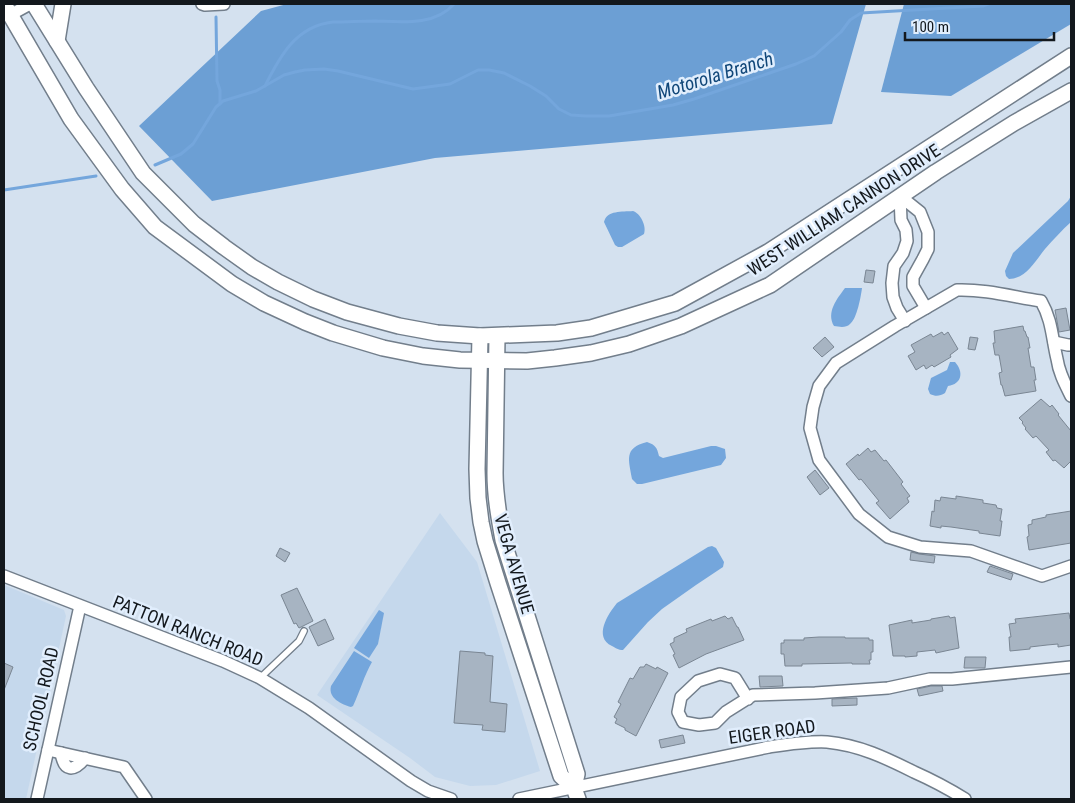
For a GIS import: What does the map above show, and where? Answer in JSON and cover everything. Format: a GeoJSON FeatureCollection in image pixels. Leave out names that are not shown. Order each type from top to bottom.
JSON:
{"type":"FeatureCollection","features":[{"type":"Feature","properties":{"kind":"main road","name":"WEST WILLIAM CANNON DRIVE"},"geometry":{"type":"LineString","coordinates":[[34,4],[86,88],[143,174],[194,224],[252,267],[278,282],[338,309],[399,326],[437,333],[480,336],[557,333],[590,328],[675,303],[768,252],[1071,56]]}},
{"type":"Feature","properties":{"kind":"main road"},"geometry":{"type":"LineString","coordinates":[[57,41],[63,4]]}},
{"type":"Feature","properties":{"kind":"main road","name":"WEST WILLIAM CANNON DRIVE"},"geometry":{"type":"LineString","coordinates":[[7,10],[70,119],[122,189],[155,227],[232,284],[264,303],[305,322],[364,343],[403,352],[460,360],[527,361],[590,353],[629,344],[681,326],[770,285],[900,196],[1014,122],[1071,91]]}},
{"type":"Feature","properties":{"kind":"main road"},"geometry":{"type":"LineString","coordinates":[[890,173],[900,196]]}},
{"type":"Feature","properties":{"kind":"main road"},"geometry":{"type":"LineString","coordinates":[[181,247],[200,228]]}},
{"type":"Feature","properties":{"kind":"main road","name":"VEGA AVENUE"},"geometry":{"type":"LineString","coordinates":[[480,336],[478,360],[478,498],[485,541],[561,776],[576,794]]}},
{"type":"Feature","properties":{"kind":"main road","name":"VEGA AVENUE"},"geometry":{"type":"LineString","coordinates":[[497,336],[495,489],[503,540],[577,774],[576,794]]}},
{"type":"Feature","properties":{"kind":"street"},"geometry":{"type":"LineString","coordinates":[[7,10],[30,4]]}},
{"type":"Feature","properties":{"kind":"street"},"geometry":{"type":"LineString","coordinates":[[202,4],[224,4]]}},
{"type":"Feature","properties":{"kind":"street"},"geometry":{"type":"LineString","coordinates":[[900,196],[920,212],[928,232],[928,248],[913,277],[914,286],[926,308]]}},
{"type":"Feature","properties":{"kind":"street"},"geometry":{"type":"LineString","coordinates":[[900,196],[901,220],[906,230],[907,241],[903,252],[894,266],[892,282],[893,297],[904,321]]}},
{"type":"Feature","properties":{"kind":"street"},"geometry":{"type":"LineString","coordinates":[[1071,396],[1063,382],[1048,313],[1041,301],[993,293],[957,290],[836,363],[819,386],[810,428],[819,460],[859,514],[888,536],[920,547],[971,551],[1042,576],[1071,566]]}},
{"type":"Feature","properties":{"kind":"street"},"geometry":{"type":"LineString","coordinates":[[1054,342],[1071,345]]}},
{"type":"Feature","properties":{"kind":"street","name":"PATTON RANCH ROAD"},"geometry":{"type":"LineString","coordinates":[[4,576],[223,661],[260,678],[309,708],[411,782],[428,791],[451,799]]}},
{"type":"Feature","properties":{"kind":"street","name":"SCHOOL ROAD"},"geometry":{"type":"LineString","coordinates":[[37,799],[80,606]]}},
{"type":"Feature","properties":{"kind":"street"},"geometry":{"type":"LineString","coordinates":[[748,698],[735,678],[720,674],[698,680],[682,697],[678,712],[682,722],[699,725],[715,723],[726,712],[753,695],[815,694],[888,688],[930,679],[952,679],[1071,667]]}},
{"type":"Feature","properties":{"kind":"street","name":"EIGER ROAD"},"geometry":{"type":"LineString","coordinates":[[576,794],[770,747],[792,743],[817,742],[850,746],[880,756],[948,788],[965,799]]}},
{"type":"Feature","properties":{"kind":"street"},"geometry":{"type":"LineString","coordinates":[[48,750],[124,767],[146,799]]}},
{"type":"Feature","properties":{"kind":"street"},"geometry":{"type":"LineString","coordinates":[[519,799],[576,794]]}},
{"type":"Feature","properties":{"kind":"lane"},"geometry":{"type":"LineString","coordinates":[[260,678],[299,641],[304,631]]}},
{"type":"Feature","properties":{"kind":"shaded area"},"geometry":{"type":"Polygon","coordinates":[[[287,4],[866,4],[832,124],[435,158],[212,201],[139,126],[261,11],[287,4]]]}},
{"type":"Feature","properties":{"kind":"shaded area"},"geometry":{"type":"Polygon","coordinates":[[[904,4],[1071,4],[1071,24],[951,96],[881,92],[904,4]]]}},
{"type":"Feature","properties":{"kind":"shaded area"},"geometry":{"type":"Polygon","coordinates":[[[1071,196],[1071,222],[1021,276],[1009,279],[1005,271],[1013,253],[1071,196]]]}},
{"type":"Feature","properties":{"kind":"shaded area"},"geometry":{"type":"Polygon","coordinates":[[[633,211],[642,220],[645,227],[644,234],[622,247],[618,247],[615,245],[604,222],[608,215],[633,211]]]}},
{"type":"Feature","properties":{"kind":"shaded area"},"geometry":{"type":"Polygon","coordinates":[[[845,288],[862,288],[858,307],[855,317],[848,325],[843,327],[834,326],[831,316],[832,311],[845,288]]]}},
{"type":"Feature","properties":{"kind":"shaded area"},"geometry":{"type":"Polygon","coordinates":[[[950,362],[955,362],[960,370],[959,380],[953,385],[948,386],[943,394],[936,396],[930,394],[928,389],[931,378],[947,370],[950,362]]]}},
{"type":"Feature","properties":{"kind":"shaded area"},"geometry":{"type":"Polygon","coordinates":[[[647,442],[657,449],[659,456],[663,458],[716,446],[725,449],[726,458],[721,465],[637,484],[632,479],[629,456],[634,448],[647,442]]]}},
{"type":"Feature","properties":{"kind":"shaded area"},"geometry":{"type":"Polygon","coordinates":[[[440,513],[477,562],[540,771],[496,785],[470,786],[435,777],[317,695],[440,513]]]}},
{"type":"Feature","properties":{"kind":"shaded area"},"geometry":{"type":"Polygon","coordinates":[[[712,546],[716,548],[724,562],[723,567],[662,609],[623,650],[617,649],[606,642],[603,631],[604,625],[617,603],[712,546]]]}},
{"type":"Feature","properties":{"kind":"shaded area"},"geometry":{"type":"Polygon","coordinates":[[[4,585],[64,610],[66,616],[26,799],[4,799],[4,585]]]}},
{"type":"Feature","properties":{"kind":"shaded area"},"geometry":{"type":"Polygon","coordinates":[[[379,610],[384,613],[378,644],[369,658],[354,648],[379,610]]]}},
{"type":"Feature","properties":{"kind":"shaded area"},"geometry":{"type":"Polygon","coordinates":[[[354,651],[372,662],[351,707],[333,697],[331,686],[354,651]]]}},
{"type":"Feature","properties":{"kind":"building"},"geometry":{"type":"Polygon","coordinates":[[[866,270],[875,271],[873,283],[864,282],[866,270]]]}},
{"type":"Feature","properties":{"kind":"building"},"geometry":{"type":"Polygon","coordinates":[[[1066,308],[1070,330],[1059,332],[1055,310],[1066,308]]]}},
{"type":"Feature","properties":{"kind":"building"},"geometry":{"type":"Polygon","coordinates":[[[1023,326],[1028,337],[1031,367],[1034,367],[1036,391],[1005,396],[999,373],[1002,372],[999,355],[995,355],[994,331],[1023,326]]]}},
{"type":"Feature","properties":{"kind":"building"},"geometry":{"type":"Polygon","coordinates":[[[942,332],[944,335],[948,332],[958,349],[950,355],[951,357],[934,367],[932,365],[926,369],[924,365],[916,370],[908,356],[915,352],[911,345],[931,334],[933,337],[942,332]]]}},
{"type":"Feature","properties":{"kind":"building"},"geometry":{"type":"Polygon","coordinates":[[[825,337],[834,347],[822,357],[813,348],[825,337]]]}},
{"type":"Feature","properties":{"kind":"building"},"geometry":{"type":"Polygon","coordinates":[[[970,337],[978,338],[975,350],[968,349],[970,337]]]}},
{"type":"Feature","properties":{"kind":"building"},"geometry":{"type":"Polygon","coordinates":[[[1041,399],[1050,407],[1052,405],[1071,431],[1071,461],[1064,468],[1055,460],[1053,461],[1046,452],[1049,450],[1036,436],[1033,438],[1019,418],[1041,399]]]}},
{"type":"Feature","properties":{"kind":"building"},"geometry":{"type":"Polygon","coordinates":[[[868,448],[871,452],[875,450],[884,461],[886,460],[903,482],[901,484],[910,496],[907,498],[909,502],[890,519],[876,503],[879,501],[846,464],[868,448]]]}},
{"type":"Feature","properties":{"kind":"building"},"geometry":{"type":"Polygon","coordinates":[[[815,470],[829,488],[820,495],[807,477],[815,470]]]}},
{"type":"Feature","properties":{"kind":"building"},"geometry":{"type":"Polygon","coordinates":[[[956,496],[983,500],[983,503],[996,505],[997,508],[1002,509],[1000,536],[951,527],[930,526],[935,500],[940,501],[941,497],[956,499],[956,496]]]}},
{"type":"Feature","properties":{"kind":"building"},"geometry":{"type":"Polygon","coordinates":[[[1071,511],[1071,543],[1029,550],[1028,525],[1032,524],[1032,520],[1046,517],[1046,515],[1071,511]]]}},
{"type":"Feature","properties":{"kind":"building"},"geometry":{"type":"Polygon","coordinates":[[[280,548],[290,553],[285,562],[276,556],[280,548]]]}},
{"type":"Feature","properties":{"kind":"building"},"geometry":{"type":"Polygon","coordinates":[[[911,552],[935,556],[934,563],[910,560],[911,552]]]}},
{"type":"Feature","properties":{"kind":"building"},"geometry":{"type":"Polygon","coordinates":[[[990,566],[1013,574],[1011,580],[987,572],[990,566]]]}},
{"type":"Feature","properties":{"kind":"building"},"geometry":{"type":"Polygon","coordinates":[[[297,588],[313,621],[299,628],[296,623],[294,624],[281,595],[297,588]]]}},
{"type":"Feature","properties":{"kind":"building"},"geometry":{"type":"Polygon","coordinates":[[[1069,613],[1071,619],[1071,645],[1058,647],[1058,644],[1047,645],[1010,651],[1009,637],[1011,637],[1009,624],[1016,623],[1015,619],[1069,613]]]}},
{"type":"Feature","properties":{"kind":"building"},"geometry":{"type":"Polygon","coordinates":[[[725,616],[728,619],[732,617],[744,640],[706,654],[679,668],[670,644],[674,642],[674,638],[687,632],[686,629],[711,619],[712,621],[725,616]]]}},
{"type":"Feature","properties":{"kind":"building"},"geometry":{"type":"Polygon","coordinates":[[[949,616],[950,618],[955,617],[959,648],[936,653],[935,650],[917,652],[917,656],[893,656],[889,625],[912,620],[912,623],[949,616]]]}},
{"type":"Feature","properties":{"kind":"building"},"geometry":{"type":"Polygon","coordinates":[[[325,619],[334,639],[318,646],[309,627],[325,619]]]}},
{"type":"Feature","properties":{"kind":"building"},"geometry":{"type":"Polygon","coordinates":[[[804,638],[869,638],[869,640],[873,640],[870,664],[802,664],[802,666],[785,666],[784,654],[781,654],[781,643],[784,643],[784,640],[804,640],[804,638]]]}},
{"type":"Feature","properties":{"kind":"building"},"geometry":{"type":"Polygon","coordinates":[[[460,651],[485,653],[485,655],[493,656],[490,702],[507,704],[505,732],[482,730],[483,725],[454,723],[460,651]]]}},
{"type":"Feature","properties":{"kind":"building"},"geometry":{"type":"Polygon","coordinates":[[[965,657],[986,657],[985,668],[964,668],[965,657]]]}},
{"type":"Feature","properties":{"kind":"building"},"geometry":{"type":"Polygon","coordinates":[[[4,663],[13,667],[4,690],[4,663]]]}},
{"type":"Feature","properties":{"kind":"building"},"geometry":{"type":"Polygon","coordinates":[[[646,664],[668,673],[636,736],[615,723],[617,719],[614,717],[621,704],[618,702],[630,678],[633,679],[640,667],[644,667],[646,664]]]}},
{"type":"Feature","properties":{"kind":"building"},"geometry":{"type":"Polygon","coordinates":[[[759,676],[782,676],[783,686],[760,687],[759,676]]]}},
{"type":"Feature","properties":{"kind":"building"},"geometry":{"type":"Polygon","coordinates":[[[942,686],[943,691],[919,696],[917,689],[942,686]]]}},
{"type":"Feature","properties":{"kind":"building"},"geometry":{"type":"Polygon","coordinates":[[[857,698],[857,705],[832,706],[832,699],[857,698]]]}},
{"type":"Feature","properties":{"kind":"building"},"geometry":{"type":"Polygon","coordinates":[[[683,735],[685,743],[661,748],[659,740],[683,735]]]}},
{"type":"Feature","properties":{"kind":"waterway"},"geometry":{"type":"LineString","coordinates":[[265,86],[283,54],[299,36],[309,29],[333,22],[418,21],[437,16],[454,4]]}},
{"type":"Feature","properties":{"kind":"waterway","name":"Motorola Branch"},"geometry":{"type":"LineString","coordinates":[[155,165],[181,154],[193,144],[216,107],[223,101],[256,91],[284,75],[305,70],[324,69],[338,71],[413,89],[450,84],[478,70],[489,70],[504,73],[530,86],[546,96],[559,109],[571,115],[609,116],[673,105],[796,64],[814,56],[841,32],[850,20],[861,13],[983,6],[988,4]]}},
{"type":"Feature","properties":{"kind":"waterway"},"geometry":{"type":"LineString","coordinates":[[216,17],[217,81],[220,90],[220,104]]}},
{"type":"Feature","properties":{"kind":"waterway","name":"Motorola Branch"},"geometry":{"type":"LineString","coordinates":[[4,190],[96,176]]}}]}
